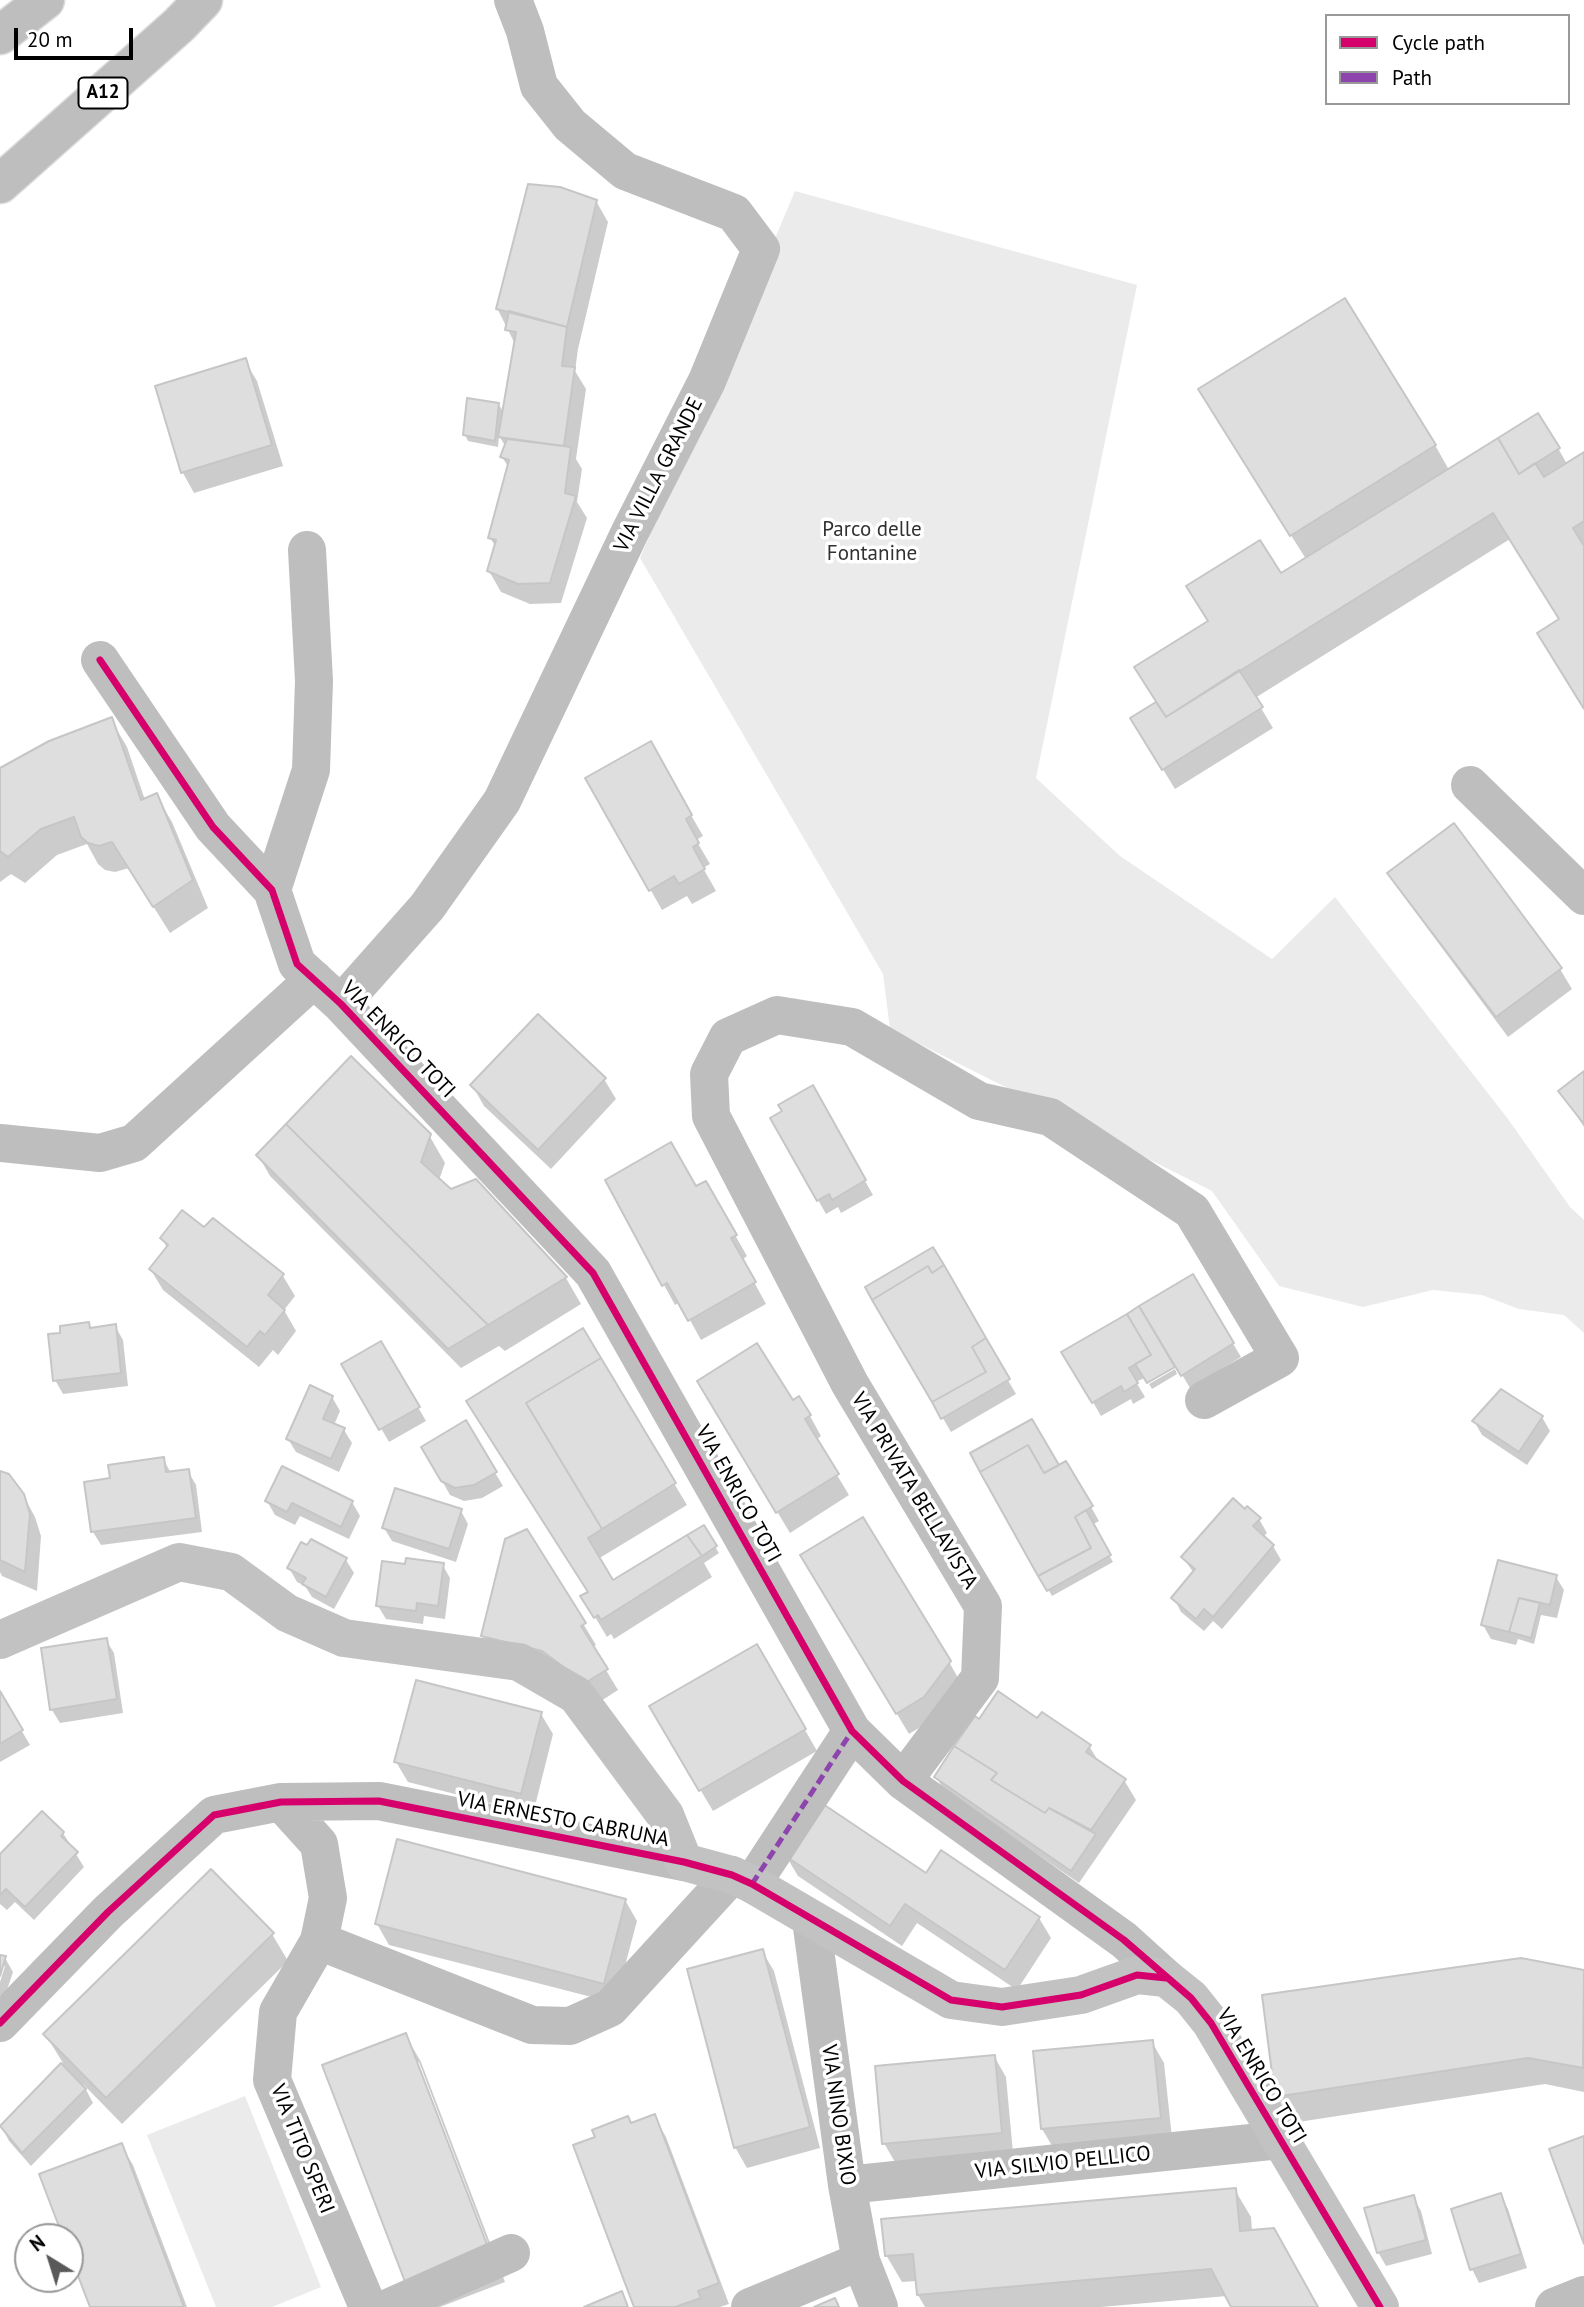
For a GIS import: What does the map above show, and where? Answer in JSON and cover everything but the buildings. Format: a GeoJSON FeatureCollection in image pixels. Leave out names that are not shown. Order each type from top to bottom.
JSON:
{"type":"FeatureCollection","features":[{"type":"Feature","properties":{"kind":"main road"},"geometry":{"type":"LineString","coordinates":[[0,35],[45,0]]}},
{"type":"Feature","properties":{"kind":"main road","name":"A12"},"geometry":{"type":"LineString","coordinates":[[0,184],[180,25],[203,0]]}},
{"type":"Feature","properties":{"kind":"main road","name":"VIA VILLA GRANDE"},"geometry":{"type":"LineString","coordinates":[[328,992],[428,907],[502,801],[624,543],[707,381],[761,249],[734,213],[625,171],[570,125],[539,86],[525,32],[513,0]]}},
{"type":"Feature","properties":{"kind":"main road"},"geometry":{"type":"LineString","coordinates":[[272,890],[311,770],[314,681],[307,550]]}},
{"type":"Feature","properties":{"kind":"main road","name":"VIA ENRICO TOTI"},"geometry":{"type":"LineString","coordinates":[[100,660],[214,827],[272,890],[297,964],[328,992],[593,1273],[852,1731],[903,1781],[1124,1940],[1166,1978]]}},
{"type":"Feature","properties":{"kind":"main road"},"geometry":{"type":"LineString","coordinates":[[1470,785],[1584,896]]}},
{"type":"Feature","properties":{"kind":"main road"},"geometry":{"type":"LineString","coordinates":[[0,1143],[100,1153],[134,1143],[328,992]]}},
{"type":"Feature","properties":{"kind":"main road","name":"VIA PRIVATA BELLAVISTA"},"geometry":{"type":"LineString","coordinates":[[903,1781],[980,1678],[983,1606],[850,1384],[710,1116],[709,1074],[728,1037],[777,1015],[852,1027],[979,1101],[1050,1118],[1192,1211],[1280,1358],[1204,1400]]}},
{"type":"Feature","properties":{"kind":"main road"},"geometry":{"type":"LineString","coordinates":[[319,1941],[532,2025],[570,2026],[610,2008],[742,1879],[852,1731]]}},
{"type":"Feature","properties":{"kind":"main road","name":"VIA ERNESTO CABRUNA"},"geometry":{"type":"LineString","coordinates":[[0,2023],[108,1912],[214,1815],[281,1802],[379,1801],[684,1862]]}},
{"type":"Feature","properties":{"kind":"main road","name":"VIA TITO SPERI"},"geometry":{"type":"LineString","coordinates":[[281,1802],[319,1844],[328,1898],[319,1941],[278,2011],[272,2081],[368,2307]]}},
{"type":"Feature","properties":{"kind":"main road","name":"VIA NINO BIXIO"},"geometry":{"type":"LineString","coordinates":[[811,1920],[847,2185],[861,2261],[879,2307]]}},
{"type":"Feature","properties":{"kind":"main road","name":"VIA SILVIO PELLICO"},"geometry":{"type":"LineString","coordinates":[[847,2185],[1280,2140]]}},
{"type":"Feature","properties":{"kind":"main road"},"geometry":{"type":"LineString","coordinates":[[390,2307],[511,2253]]}},
{"type":"Feature","properties":{"kind":"main road"},"geometry":{"type":"LineString","coordinates":[[750,2307],[861,2261]]}},
{"type":"Feature","properties":{"kind":"main road"},"geometry":{"type":"LineString","coordinates":[[1554,2307],[1584,2295]]}},
{"type":"Feature","properties":{"kind":"street"},"geometry":{"type":"LineString","coordinates":[[0,1640],[179,1562],[231,1572],[287,1613],[344,1638],[519,1662],[576,1695],[665,1815],[684,1862]]}},
{"type":"Feature","properties":{"kind":"street","name":"VIA ERNESTO CABRUNA"},"geometry":{"type":"LineString","coordinates":[[684,1862],[742,1879],[951,2000],[1002,2007],[1081,1996],[1136,1975],[1166,1978]]}},
{"type":"Feature","properties":{"kind":"street","name":"VIA ENRICO TOTI"},"geometry":{"type":"LineString","coordinates":[[1166,1978],[1191,1998],[1212,2023],[1380,2307]]}},
{"type":"Feature","properties":{"kind":"green space","name":"Parco delle Fontanine"},"geometry":{"type":"Polygon","coordinates":[[[795,191],[1137,285],[1036,778],[1120,856],[1272,959],[1335,897],[1508,1119],[1570,1207],[1584,1220],[1584,1333],[1564,1315],[1519,1309],[1482,1295],[1433,1290],[1363,1307],[1279,1286],[1212,1191],[890,1029],[883,974],[640,558],[795,191]]]}},
{"type":"Feature","properties":{"kind":"green space"},"geometry":{"type":"Polygon","coordinates":[[[245,2096],[321,2287],[272,2307],[216,2307],[147,2135],[245,2096]]]}},
{"type":"Feature","properties":{"kind":"marked path"},"geometry":{"type":"LineString","coordinates":[[752,1884],[852,1731]]}},
{"type":"Feature","properties":{"kind":"cycle path"},"geometry":{"type":"LineString","coordinates":[[100,660],[213,827],[272,890],[297,964],[341,1004],[593,1273],[852,1731],[903,1781],[1124,1940],[1191,1998],[1211,2023],[1380,2307]]}},
{"type":"Feature","properties":{"kind":"cycle path"},"geometry":{"type":"LineString","coordinates":[[0,2023],[108,1912],[214,1815],[281,1802],[379,1801],[684,1862],[732,1875],[951,2000],[1002,2007],[1081,1995],[1137,1975],[1166,1978]]}}]}
